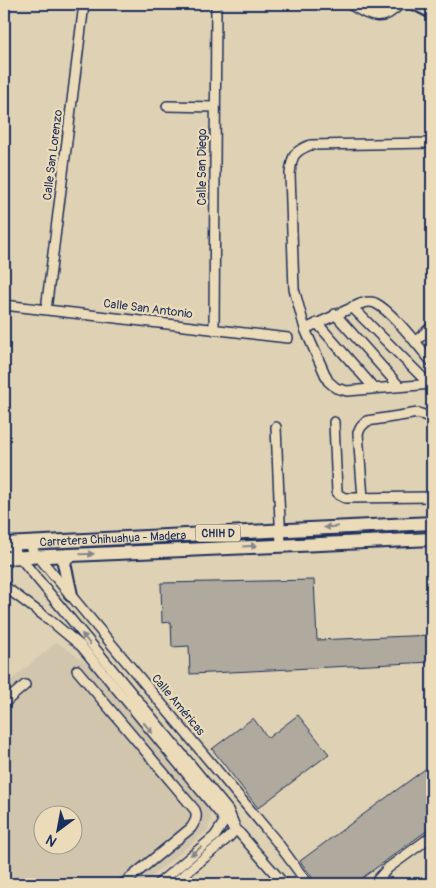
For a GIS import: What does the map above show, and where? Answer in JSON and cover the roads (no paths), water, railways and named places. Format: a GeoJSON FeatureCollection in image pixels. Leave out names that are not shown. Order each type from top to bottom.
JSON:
{"type":"FeatureCollection","features":[{"type":"Feature","properties":{"kind":"highway","name":"Carretera Chihuahua - Madera"},"geometry":{"type":"LineString","coordinates":[[6,544],[432,523]]}},
{"type":"Feature","properties":{"kind":"highway"},"geometry":{"type":"LineString","coordinates":[[395,525],[390,532],[395,541]]}},
{"type":"Feature","properties":{"kind":"highway"},"geometry":{"type":"LineString","coordinates":[[363,526],[370,533],[369,542]]}},
{"type":"Feature","properties":{"kind":"highway","name":"Carretera Chihuahua - Madera"},"geometry":{"type":"LineString","coordinates":[[4,558],[432,538]]}},
{"type":"Feature","properties":{"kind":"highway"},"geometry":{"type":"LineString","coordinates":[[68,555],[64,563],[71,595]]}},
{"type":"Feature","properties":{"kind":"street","name":"Calle San Lorenzo"},"geometry":{"type":"LineString","coordinates":[[46,310],[84,4]]}},
{"type":"Feature","properties":{"kind":"street","name":"Calle San Diego"},"geometry":{"type":"LineString","coordinates":[[214,330],[216,4]]}},
{"type":"Feature","properties":{"kind":"street"},"geometry":{"type":"LineString","coordinates":[[349,4],[368,14],[380,17],[393,12],[400,4]]}},
{"type":"Feature","properties":{"kind":"street"},"geometry":{"type":"LineString","coordinates":[[167,106],[215,107]]}},
{"type":"Feature","properties":{"kind":"street"},"geometry":{"type":"LineString","coordinates":[[431,384],[347,390],[336,388],[328,381],[305,329],[294,288],[290,174],[291,161],[294,154],[310,145],[432,143]]}},
{"type":"Feature","properties":{"kind":"street"},"geometry":{"type":"LineString","coordinates":[[305,329],[352,307],[368,302],[375,303],[395,320],[432,362]]}},
{"type":"Feature","properties":{"kind":"street","name":"Calle San Antonio"},"geometry":{"type":"LineString","coordinates":[[4,306],[288,338]]}},
{"type":"Feature","properties":{"kind":"street"},"geometry":{"type":"LineString","coordinates":[[352,307],[431,384]]}},
{"type":"Feature","properties":{"kind":"street"},"geometry":{"type":"LineString","coordinates":[[335,314],[399,386]]}},
{"type":"Feature","properties":{"kind":"street"},"geometry":{"type":"LineString","coordinates":[[317,323],[374,388]]}},
{"type":"Feature","properties":{"kind":"street"},"geometry":{"type":"LineString","coordinates":[[415,342],[432,326]]}},
{"type":"Feature","properties":{"kind":"street"},"geometry":{"type":"LineString","coordinates":[[363,498],[358,433],[364,423],[418,413],[432,418]]}},
{"type":"Feature","properties":{"kind":"street"},"geometry":{"type":"LineString","coordinates":[[334,422],[337,492],[339,495],[345,498],[432,497]]}},
{"type":"Feature","properties":{"kind":"street"},"geometry":{"type":"LineString","coordinates":[[276,428],[281,545]]}},
{"type":"Feature","properties":{"kind":"street","name":"Calle Américas"},"geometry":{"type":"LineString","coordinates":[[28,542],[277,842],[308,884]]}},
{"type":"Feature","properties":{"kind":"street"},"geometry":{"type":"LineString","coordinates":[[6,544],[228,810],[236,829],[284,884]]}},
{"type":"Feature","properties":{"kind":"street"},"geometry":{"type":"LineString","coordinates":[[4,586],[51,621],[80,646],[206,795],[224,822],[236,829]]}},
{"type":"Feature","properties":{"kind":"street"},"geometry":{"type":"LineString","coordinates":[[77,670],[196,814],[196,819],[191,828],[122,884]]}},
{"type":"Feature","properties":{"kind":"street"},"geometry":{"type":"LineString","coordinates":[[4,703],[25,685]]}},
{"type":"Feature","properties":{"kind":"street"},"geometry":{"type":"LineString","coordinates":[[158,884],[215,836],[224,822]]}},
{"type":"Feature","properties":{"kind":"street"},"geometry":{"type":"LineString","coordinates":[[173,884],[236,829]]}},
{"type":"Feature","properties":{"kind":"street"},"geometry":{"type":"LineString","coordinates":[[374,884],[388,868],[432,836]]}},
{"type":"Feature","properties":{"kind":"railway"},"geometry":{"type":"LineString","coordinates":[[401,4],[432,20]]}}]}
